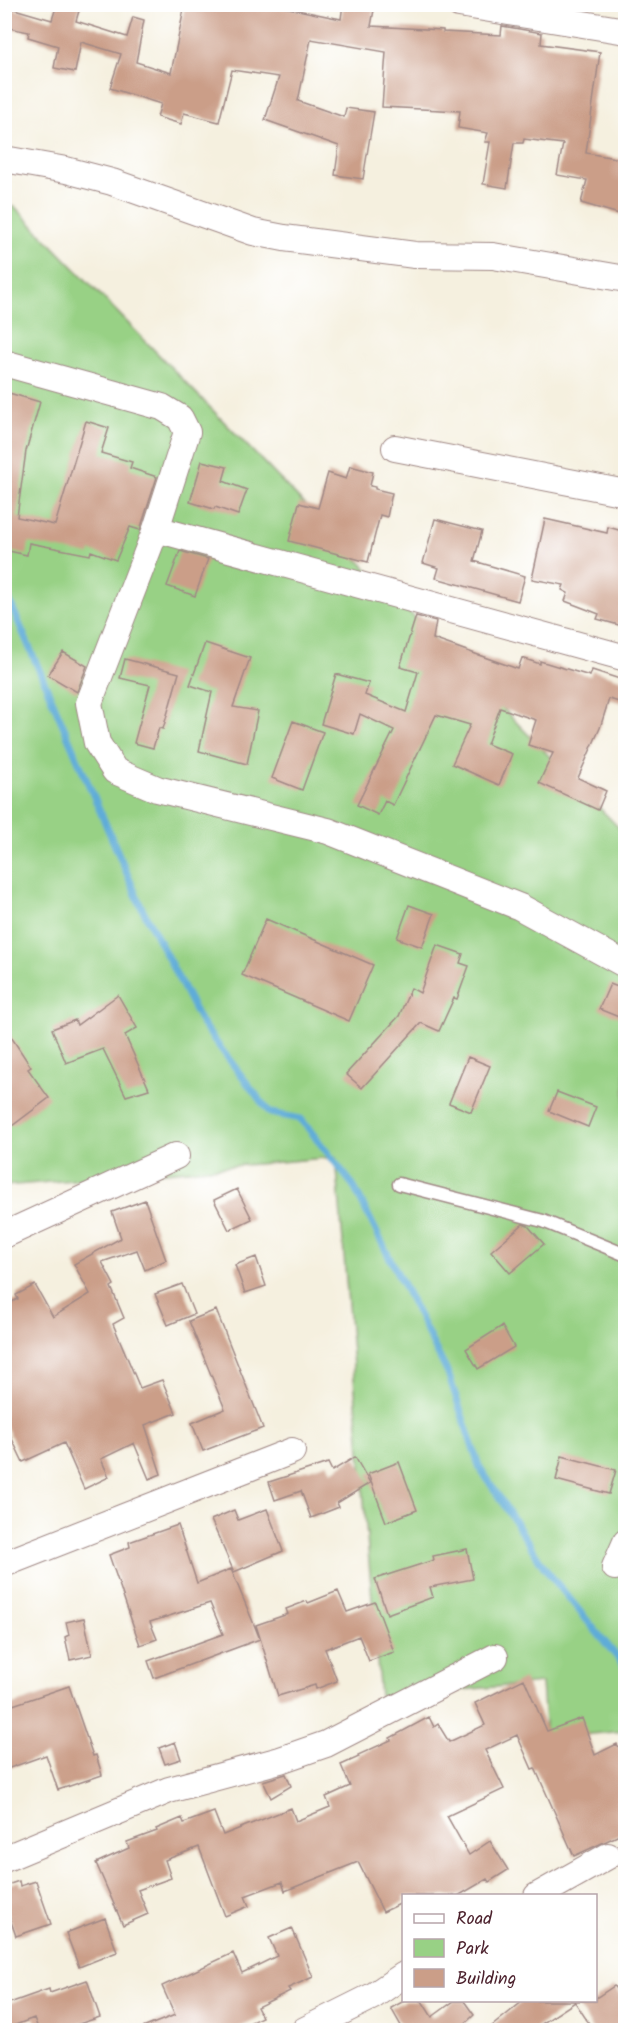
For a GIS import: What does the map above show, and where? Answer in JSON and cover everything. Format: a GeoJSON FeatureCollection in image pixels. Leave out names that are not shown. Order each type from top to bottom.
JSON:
{"type":"FeatureCollection","features":[{"type":"Feature","properties":{"kind":"street"},"geometry":{"type":"LineString","coordinates":[[459,4],[626,31]]}},
{"type":"Feature","properties":{"kind":"street"},"geometry":{"type":"LineString","coordinates":[[4,159],[66,170],[112,182],[253,232],[284,238],[415,255],[494,256],[626,279]]}},
{"type":"Feature","properties":{"kind":"street"},"geometry":{"type":"LineString","coordinates":[[4,363],[162,407],[180,418],[188,432],[156,529],[89,703],[97,743],[115,771],[157,789],[327,831],[520,907],[626,965]]}},
{"type":"Feature","properties":{"kind":"street"},"geometry":{"type":"LineString","coordinates":[[395,448],[626,493]]}},
{"type":"Feature","properties":{"kind":"street"},"geometry":{"type":"LineString","coordinates":[[156,529],[626,658]]}},
{"type":"Feature","properties":{"kind":"street"},"geometry":{"type":"LineString","coordinates":[[4,1235],[176,1156]]}},
{"type":"Feature","properties":{"kind":"street"},"geometry":{"type":"LineString","coordinates":[[4,1564],[292,1451]]}},
{"type":"Feature","properties":{"kind":"street"},"geometry":{"type":"LineString","coordinates":[[615,1567],[626,1542]]}},
{"type":"Feature","properties":{"kind":"street"},"geometry":{"type":"LineString","coordinates":[[4,1859],[169,1790],[280,1760],[326,1744],[495,1657]]}},
{"type":"Feature","properties":{"kind":"street"},"geometry":{"type":"LineString","coordinates":[[541,1894],[608,1856]]}},
{"type":"Feature","properties":{"kind":"street"},"geometry":{"type":"LineString","coordinates":[[304,2031],[373,1996],[402,1976]]}},
{"type":"Feature","properties":{"kind":"lane"},"geometry":{"type":"LineString","coordinates":[[399,1184],[543,1221],[626,1255]]}},
{"type":"Feature","properties":{"kind":"green space"},"geometry":{"type":"Polygon","coordinates":[[[4,206],[15,207],[625,834],[625,1731],[546,1738],[542,1683],[380,1697],[336,1157],[5,1186],[4,206]]]}},
{"type":"Feature","properties":{"kind":"building"},"geometry":{"type":"Polygon","coordinates":[[[57,4],[81,4],[76,21],[127,37],[133,17],[144,20],[136,62],[171,73],[185,4],[284,4],[283,7],[341,19],[343,4],[374,10],[371,26],[501,35],[502,26],[542,33],[541,44],[600,52],[586,153],[626,160],[626,216],[581,203],[587,180],[557,175],[563,144],[524,139],[523,143],[514,143],[507,188],[483,184],[490,142],[485,142],[488,133],[458,128],[460,111],[382,107],[386,52],[311,39],[298,101],[344,117],[346,108],[374,112],[363,179],[335,175],[339,146],[265,120],[279,77],[232,70],[219,122],[184,113],[181,124],[157,117],[161,104],[110,88],[121,54],[81,42],[75,72],[54,68],[58,46],[28,37],[29,32],[4,27],[4,6],[52,20],[57,4]]]}},
{"type":"Feature","properties":{"kind":"building"},"geometry":{"type":"Polygon","coordinates":[[[9,393],[40,402],[26,451],[17,517],[55,525],[86,421],[109,428],[101,453],[132,462],[130,468],[157,477],[140,530],[130,527],[116,560],[91,551],[90,555],[29,543],[27,555],[4,550],[6,526],[4,525],[4,408],[9,393]]]}},
{"type":"Feature","properties":{"kind":"building"},"geometry":{"type":"Polygon","coordinates":[[[202,461],[227,467],[223,481],[247,490],[238,515],[190,502],[202,461]]]}},
{"type":"Feature","properties":{"kind":"building"},"geometry":{"type":"Polygon","coordinates":[[[350,466],[373,472],[370,486],[392,493],[387,517],[380,515],[368,562],[289,541],[299,503],[318,508],[328,473],[346,479],[350,466]]]}},
{"type":"Feature","properties":{"kind":"building"},"geometry":{"type":"Polygon","coordinates":[[[435,519],[482,531],[474,561],[525,576],[518,601],[436,578],[439,568],[423,563],[435,519]]]}},
{"type":"Feature","properties":{"kind":"building"},"geometry":{"type":"Polygon","coordinates":[[[545,519],[607,533],[608,527],[626,532],[626,627],[597,619],[599,614],[565,601],[568,593],[562,590],[564,585],[532,579],[545,519]]]}},
{"type":"Feature","properties":{"kind":"building"},"geometry":{"type":"Polygon","coordinates":[[[180,551],[208,559],[195,596],[167,586],[180,551]]]}},
{"type":"Feature","properties":{"kind":"building"},"geometry":{"type":"Polygon","coordinates":[[[416,616],[436,621],[433,639],[518,669],[522,658],[590,676],[592,670],[626,681],[626,704],[609,699],[600,728],[578,778],[606,791],[598,810],[539,783],[553,753],[528,745],[536,720],[500,708],[487,744],[512,754],[499,785],[452,764],[470,725],[436,715],[393,805],[385,801],[378,815],[357,805],[394,730],[360,714],[354,734],[321,724],[336,674],[369,683],[365,695],[406,712],[418,672],[400,667],[416,616]]]}},
{"type":"Feature","properties":{"kind":"building"},"geometry":{"type":"Polygon","coordinates":[[[205,643],[250,658],[233,707],[258,711],[247,764],[199,751],[212,692],[190,685],[205,643]]]}},
{"type":"Feature","properties":{"kind":"building"},"geometry":{"type":"Polygon","coordinates":[[[63,652],[87,666],[77,692],[48,675],[63,652]]]}},
{"type":"Feature","properties":{"kind":"building"},"geometry":{"type":"Polygon","coordinates":[[[125,659],[179,673],[163,729],[159,728],[153,748],[134,743],[150,685],[120,678],[125,659]]]}},
{"type":"Feature","properties":{"kind":"building"},"geometry":{"type":"Polygon","coordinates":[[[293,721],[323,732],[302,790],[272,778],[293,721]]]}},
{"type":"Feature","properties":{"kind":"building"},"geometry":{"type":"Polygon","coordinates":[[[409,905],[434,914],[422,947],[397,938],[409,905]]]}},
{"type":"Feature","properties":{"kind":"building"},"geometry":{"type":"Polygon","coordinates":[[[266,919],[373,965],[349,1021],[242,975],[266,919]]]}},
{"type":"Feature","properties":{"kind":"building"},"geometry":{"type":"Polygon","coordinates":[[[437,945],[463,954],[460,963],[469,966],[457,999],[454,998],[439,1031],[421,1023],[362,1088],[346,1074],[399,1016],[411,988],[420,993],[437,945]]]}},
{"type":"Feature","properties":{"kind":"building"},"geometry":{"type":"Polygon","coordinates":[[[610,984],[626,990],[626,1020],[599,1009],[610,984]]]}},
{"type":"Feature","properties":{"kind":"building"},"geometry":{"type":"Polygon","coordinates":[[[118,995],[137,1028],[125,1035],[149,1089],[126,1096],[103,1049],[66,1063],[52,1029],[75,1020],[77,1025],[118,995]]]}},
{"type":"Feature","properties":{"kind":"building"},"geometry":{"type":"Polygon","coordinates":[[[4,1026],[31,1067],[28,1069],[49,1098],[12,1126],[4,1116],[4,1026]]]}},
{"type":"Feature","properties":{"kind":"building"},"geometry":{"type":"Polygon","coordinates":[[[468,1057],[490,1066],[471,1112],[449,1103],[468,1057]]]}},
{"type":"Feature","properties":{"kind":"building"},"geometry":{"type":"Polygon","coordinates":[[[557,1092],[596,1107],[588,1127],[549,1111],[557,1092]]]}},
{"type":"Feature","properties":{"kind":"building"},"geometry":{"type":"Polygon","coordinates":[[[237,1189],[252,1219],[229,1230],[214,1200],[237,1189]]]}},
{"type":"Feature","properties":{"kind":"building"},"geometry":{"type":"Polygon","coordinates":[[[145,1200],[166,1260],[145,1270],[137,1250],[102,1262],[114,1285],[111,1287],[124,1318],[113,1324],[140,1388],[162,1380],[176,1413],[145,1425],[161,1474],[149,1479],[134,1443],[101,1459],[109,1477],[84,1489],[64,1443],[23,1462],[4,1422],[4,1306],[18,1299],[16,1295],[35,1285],[53,1317],[90,1294],[74,1264],[121,1238],[112,1212],[145,1200]]]}},
{"type":"Feature","properties":{"kind":"building"},"geometry":{"type":"Polygon","coordinates":[[[523,1224],[528,1226],[544,1244],[510,1273],[491,1251],[523,1224]]]}},
{"type":"Feature","properties":{"kind":"building"},"geometry":{"type":"Polygon","coordinates":[[[256,1257],[266,1286],[245,1293],[235,1265],[256,1257]]]}},
{"type":"Feature","properties":{"kind":"building"},"geometry":{"type":"Polygon","coordinates":[[[182,1284],[194,1314],[168,1325],[155,1294],[182,1284]]]}},
{"type":"Feature","properties":{"kind":"building"},"geometry":{"type":"Polygon","coordinates":[[[216,1310],[263,1428],[203,1451],[192,1423],[225,1409],[189,1321],[216,1310]]]}},
{"type":"Feature","properties":{"kind":"building"},"geometry":{"type":"Polygon","coordinates":[[[502,1326],[514,1347],[478,1369],[466,1349],[502,1326]]]}},
{"type":"Feature","properties":{"kind":"building"},"geometry":{"type":"Polygon","coordinates":[[[562,1456],[616,1470],[609,1494],[556,1480],[562,1456]]]}},
{"type":"Feature","properties":{"kind":"building"},"geometry":{"type":"Polygon","coordinates":[[[355,1457],[370,1483],[337,1503],[339,1507],[311,1518],[301,1491],[275,1500],[269,1482],[328,1463],[332,1471],[355,1457]]]}},
{"type":"Feature","properties":{"kind":"building"},"geometry":{"type":"Polygon","coordinates":[[[399,1462],[417,1510],[386,1522],[368,1474],[399,1462]]]}},
{"type":"Feature","properties":{"kind":"building"},"geometry":{"type":"Polygon","coordinates":[[[267,1509],[283,1551],[234,1572],[211,1520],[234,1510],[238,1520],[267,1509]]]}},
{"type":"Feature","properties":{"kind":"building"},"geometry":{"type":"Polygon","coordinates":[[[178,1525],[197,1583],[231,1569],[260,1639],[154,1678],[148,1661],[223,1634],[210,1603],[150,1622],[157,1639],[140,1645],[109,1555],[130,1547],[129,1542],[178,1525]]]}},
{"type":"Feature","properties":{"kind":"building"},"geometry":{"type":"Polygon","coordinates":[[[467,1549],[473,1579],[430,1587],[433,1597],[387,1614],[375,1579],[434,1560],[433,1556],[467,1549]]]}},
{"type":"Feature","properties":{"kind":"building"},"geometry":{"type":"Polygon","coordinates":[[[338,1591],[347,1612],[375,1602],[394,1652],[369,1661],[359,1636],[325,1649],[337,1681],[316,1689],[315,1685],[278,1696],[256,1625],[288,1614],[286,1609],[338,1591]]]}},
{"type":"Feature","properties":{"kind":"building"},"geometry":{"type":"Polygon","coordinates":[[[84,1618],[92,1655],[70,1660],[65,1637],[69,1635],[66,1622],[84,1618]]]}},
{"type":"Feature","properties":{"kind":"building"},"geometry":{"type":"Polygon","coordinates":[[[524,1679],[547,1731],[582,1718],[595,1755],[617,1744],[626,1761],[626,1832],[574,1856],[535,1768],[532,1769],[517,1735],[485,1750],[504,1789],[447,1816],[469,1855],[490,1841],[508,1870],[489,1882],[487,1879],[461,1894],[402,1894],[402,1903],[383,1912],[358,1862],[285,1891],[282,1882],[245,1896],[249,1906],[225,1916],[199,1847],[165,1860],[171,1878],[138,1890],[148,1914],[123,1925],[96,1863],[129,1848],[127,1842],[157,1831],[156,1829],[182,1818],[184,1823],[214,1812],[223,1835],[291,1808],[296,1821],[330,1807],[326,1797],[350,1786],[341,1765],[391,1740],[390,1738],[429,1717],[434,1727],[438,1724],[449,1742],[485,1725],[475,1703],[524,1679]]]}},
{"type":"Feature","properties":{"kind":"building"},"geometry":{"type":"Polygon","coordinates":[[[69,1686],[93,1756],[96,1755],[102,1775],[58,1790],[46,1755],[4,1770],[4,1708],[69,1686]]]}},
{"type":"Feature","properties":{"kind":"building"},"geometry":{"type":"Polygon","coordinates":[[[175,1742],[181,1759],[165,1764],[159,1748],[175,1742]]]}},
{"type":"Feature","properties":{"kind":"building"},"geometry":{"type":"Polygon","coordinates":[[[286,1774],[291,1786],[271,1798],[263,1781],[286,1774]]]}},
{"type":"Feature","properties":{"kind":"building"},"geometry":{"type":"Polygon","coordinates":[[[19,1881],[20,1886],[36,1881],[51,1924],[16,1936],[4,1902],[4,1886],[19,1881]]]}},
{"type":"Feature","properties":{"kind":"building"},"geometry":{"type":"Polygon","coordinates":[[[105,1918],[117,1952],[79,1967],[66,1933],[105,1918]]]}},
{"type":"Feature","properties":{"kind":"building"},"geometry":{"type":"Polygon","coordinates":[[[292,1928],[313,1977],[288,1988],[290,1991],[257,2007],[262,2017],[232,2031],[140,2031],[140,2029],[175,2015],[162,1986],[233,1953],[242,1973],[277,1956],[269,1938],[292,1928]]]}},
{"type":"Feature","properties":{"kind":"building"},"geometry":{"type":"Polygon","coordinates":[[[87,1980],[100,2017],[58,2031],[39,2031],[34,2018],[10,2027],[4,2005],[49,1989],[50,1993],[87,1980]]]}},
{"type":"Feature","properties":{"kind":"building"},"geometry":{"type":"Polygon","coordinates":[[[614,1986],[626,2004],[626,2023],[614,2031],[594,2031],[575,2002],[597,2002],[597,1997],[614,1986]]]}},
{"type":"Feature","properties":{"kind":"building"},"geometry":{"type":"Polygon","coordinates":[[[402,2002],[423,2002],[432,2017],[453,2002],[465,2002],[474,2015],[457,2031],[404,2031],[391,2008],[402,2002]]]}},
{"type":"Feature","properties":{"kind":"building"},"geometry":{"type":"Polygon","coordinates":[[[522,2002],[575,2002],[531,2031],[486,2031],[522,2002]]]}},
{"type":"Feature","properties":{"kind":"waterway"},"geometry":{"type":"LineString","coordinates":[[4,597],[9,600],[141,906],[202,1024],[270,1113],[301,1119],[353,1185],[449,1376],[479,1466],[546,1570],[626,1668]]}}]}
